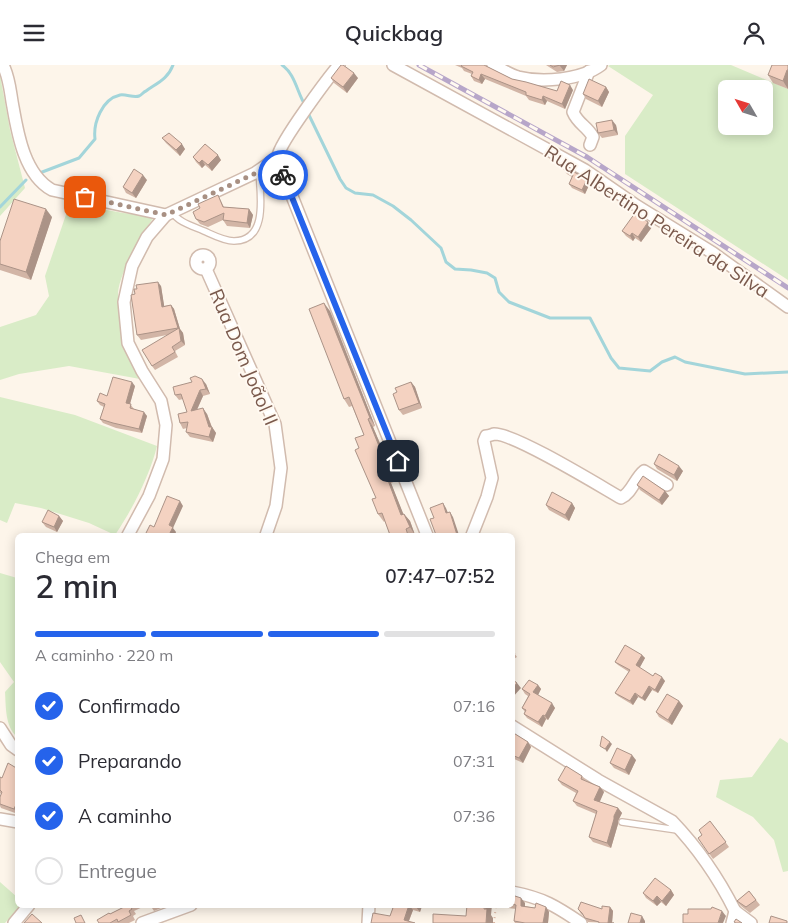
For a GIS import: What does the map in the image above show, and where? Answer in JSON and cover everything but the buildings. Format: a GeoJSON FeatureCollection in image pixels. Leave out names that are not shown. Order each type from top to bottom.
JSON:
{"type":"FeatureCollection","features":[{"type":"Feature","properties":{"kind":"street"},"geometry":{"type":"LineString","coordinates":[[3,65],[8,76],[12,106],[20,140],[34,175],[42,185],[52,190],[169,214]]}},
{"type":"Feature","properties":{"kind":"street","name":"Rua Albertino Pereira da Silva"},"geometry":{"type":"LineString","coordinates":[[393,65],[585,170],[713,253],[788,307]]}},
{"type":"Feature","properties":{"kind":"street"},"geometry":{"type":"LineString","coordinates":[[493,65],[516,77],[544,81],[571,77],[601,65]]}},
{"type":"Feature","properties":{"kind":"street"},"geometry":{"type":"LineString","coordinates":[[336,66],[297,123],[280,150],[278,157],[426,533]]}},
{"type":"Feature","properties":{"kind":"street"},"geometry":{"type":"LineString","coordinates":[[590,71],[573,111],[576,121],[588,129],[594,137],[590,145]]}},
{"type":"Feature","properties":{"kind":"street"},"geometry":{"type":"LineString","coordinates":[[129,533],[149,496],[163,459],[166,425],[161,401],[142,371],[128,343],[124,302],[132,266],[148,237],[169,214],[259,171],[278,157]]}},
{"type":"Feature","properties":{"kind":"street","name":"Rua Dom Joãol II"},"geometry":{"type":"LineString","coordinates":[[206,269],[275,424],[281,468],[276,505],[267,533]]}},
{"type":"Feature","properties":{"kind":"street"},"geometry":{"type":"LineString","coordinates":[[473,533],[487,497],[492,478],[484,441],[486,436],[494,434],[508,438],[555,461],[621,498],[626,496],[644,471],[667,485]]}},
{"type":"Feature","properties":{"kind":"street"},"geometry":{"type":"LineString","coordinates":[[0,728],[15,748]]}},
{"type":"Feature","properties":{"kind":"street"},"geometry":{"type":"LineString","coordinates":[[515,728],[598,780],[672,821],[682,831],[723,887],[735,911],[751,923]]}},
{"type":"Feature","properties":{"kind":"street"},"geometry":{"type":"LineString","coordinates":[[0,819],[15,822]]}},
{"type":"Feature","properties":{"kind":"street"},"geometry":{"type":"LineString","coordinates":[[515,893],[529,895],[551,903],[581,923]]}},
{"type":"Feature","properties":{"kind":"street"},"geometry":{"type":"LineString","coordinates":[[14,923],[26,908]]}},
{"type":"Feature","properties":{"kind":"street"},"geometry":{"type":"LineString","coordinates":[[142,923],[183,908]]}},
{"type":"Feature","properties":{"kind":"street"},"geometry":{"type":"LineString","coordinates":[[368,923],[369,908]]}},
{"type":"Feature","properties":{"kind":"street"},"geometry":{"type":"LineString","coordinates":[[732,923],[735,911]]}},
{"type":"Feature","properties":{"kind":"lane"},"geometry":{"type":"LineString","coordinates":[[169,214],[221,238],[233,241],[243,239],[252,233],[258,225],[260,216],[259,171]]}},
{"type":"Feature","properties":{"kind":"lane"},"geometry":{"type":"LineString","coordinates":[[622,822],[667,827],[682,831]]}},
{"type":"Feature","properties":{"kind":"path"},"geometry":{"type":"LineString","coordinates":[[494,923],[496,908]]}},
{"type":"Feature","properties":{"kind":"green space"},"geometry":{"type":"Polygon","coordinates":[[[731,65],[767,80],[718,80],[718,135],[773,135],[773,83],[788,89],[788,280],[625,174],[625,136],[653,95],[608,66],[731,65]]]}},
{"type":"Feature","properties":{"kind":"green space"},"geometry":{"type":"Polygon","coordinates":[[[0,75],[10,130],[25,188],[0,216],[0,75]]]}},
{"type":"Feature","properties":{"kind":"green space"},"geometry":{"type":"Polygon","coordinates":[[[70,203],[123,213],[155,216],[132,253],[119,285],[118,293],[125,349],[140,379],[69,366],[19,374],[0,380],[0,327],[36,315],[49,296],[45,276],[70,203]]]}},
{"type":"Feature","properties":{"kind":"green space"},"geometry":{"type":"Polygon","coordinates":[[[0,397],[75,415],[157,446],[140,492],[116,533],[111,533],[89,523],[41,508],[15,503],[7,523],[0,520],[0,397]]]}},
{"type":"Feature","properties":{"kind":"green space"},"geometry":{"type":"Polygon","coordinates":[[[0,573],[15,577],[15,735],[8,722],[5,692],[14,682],[0,662],[0,573]]]}},
{"type":"Feature","properties":{"kind":"green space"},"geometry":{"type":"Polygon","coordinates":[[[780,738],[788,743],[788,871],[783,872],[774,840],[753,817],[716,797],[720,780],[752,777],[780,738]]]}},
{"type":"Feature","properties":{"kind":"green space"},"geometry":{"type":"Polygon","coordinates":[[[0,882],[15,895],[15,908],[18,908],[5,923],[0,923],[0,882]]]}},
{"type":"Feature","properties":{"kind":"waterway"},"geometry":{"type":"LineString","coordinates":[[37,174],[79,158],[95,139],[97,119],[108,101],[120,95],[140,96],[165,77],[173,65]]}},
{"type":"Feature","properties":{"kind":"waterway"},"geometry":{"type":"LineString","coordinates":[[282,65],[293,78],[305,105]]}},
{"type":"Feature","properties":{"kind":"waterway"},"geometry":{"type":"LineString","coordinates":[[307,111],[346,188],[355,193],[373,195],[393,206],[441,248],[446,262],[455,269],[487,273],[495,278],[499,292],[509,302],[550,318],[590,318],[611,358],[619,368],[650,371],[662,362],[675,357],[685,362],[745,374],[788,372]]}},
{"type":"Feature","properties":{"kind":"waterway"},"geometry":{"type":"LineString","coordinates":[[0,207],[26,180]]}},
{"type":"Feature","properties":{"kind":"railway"},"geometry":{"type":"LineString","coordinates":[[419,65],[587,157],[788,288]]}},
{"type":"Feature","properties":{"kind":"way so far"},"geometry":{"type":"LineString","coordinates":[[85,197],[166,215],[256,173],[278,157],[283,175]]}},
{"type":"Feature","properties":{"kind":"route"},"geometry":{"type":"LineString","coordinates":[[283,175],[398,461]]}}]}
